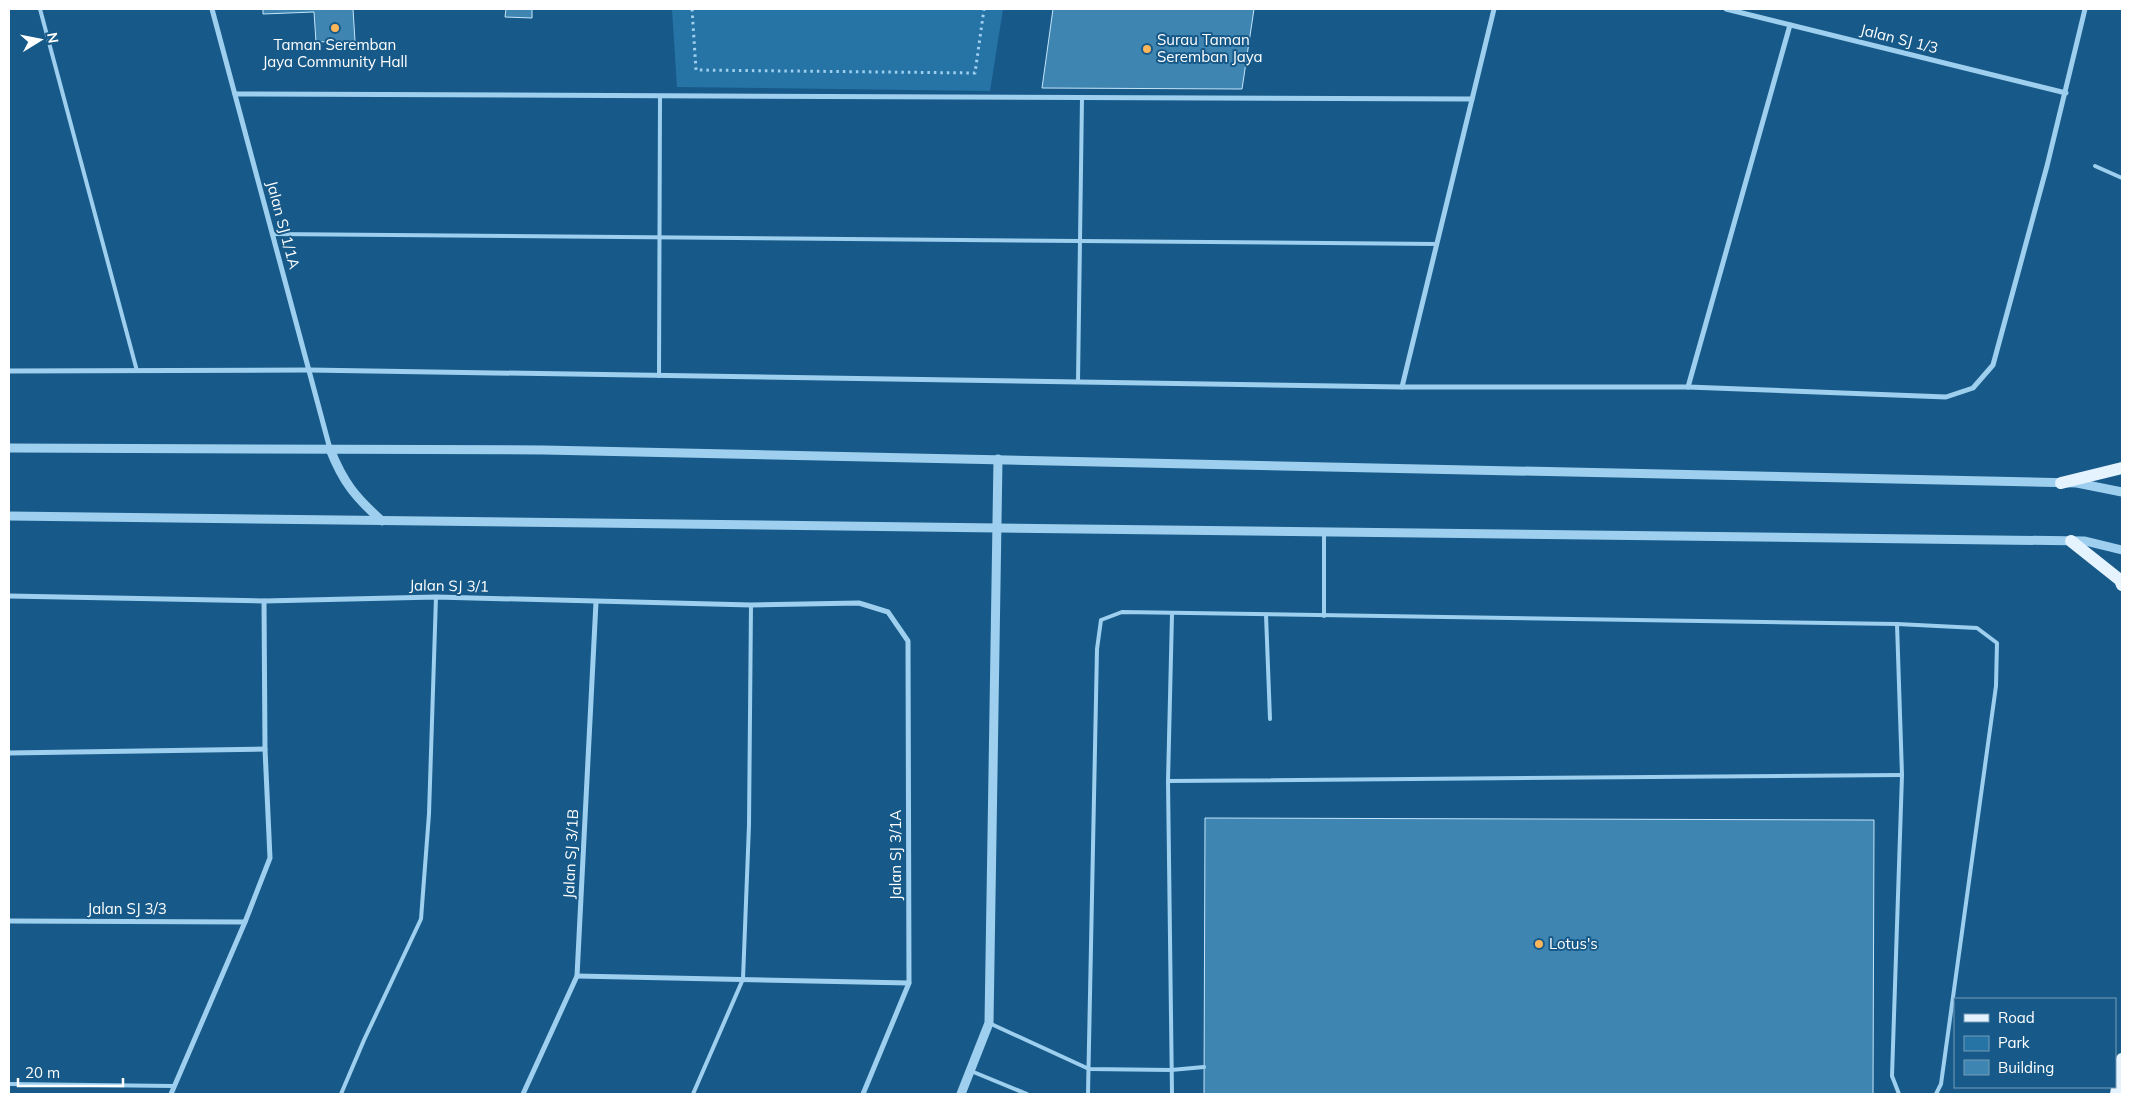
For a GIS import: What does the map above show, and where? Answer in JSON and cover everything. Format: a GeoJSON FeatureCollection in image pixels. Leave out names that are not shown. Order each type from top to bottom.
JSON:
{"type":"FeatureCollection","features":[{"type":"Feature","properties":{"kind":"main road"},"geometry":{"type":"LineString","coordinates":[[2062,483],[2122,468]]}},
{"type":"Feature","properties":{"kind":"main road"},"geometry":{"type":"LineString","coordinates":[[2071,541],[2120,580],[2122,585]]}},
{"type":"Feature","properties":{"kind":"main road"},"geometry":{"type":"LineString","coordinates":[[2116,1094],[2122,1059]]}},
{"type":"Feature","properties":{"kind":"street","name":"Jalan SJ 1/1A"},"geometry":{"type":"LineString","coordinates":[[212,9],[330,448]]}},
{"type":"Feature","properties":{"kind":"street"},"geometry":{"type":"LineString","coordinates":[[1402,387],[1494,9]]}},
{"type":"Feature","properties":{"kind":"street","name":"Jalan SJ 1/3"},"geometry":{"type":"LineString","coordinates":[[1726,9],[2066,93]]}},
{"type":"Feature","properties":{"kind":"street"},"geometry":{"type":"LineString","coordinates":[[9,371],[309,370],[1402,387],[1688,387],[1946,397],[1973,388],[1993,365],[2066,93],[2085,9]]}},
{"type":"Feature","properties":{"kind":"street"},"geometry":{"type":"LineString","coordinates":[[1688,387],[1790,24]]}},
{"type":"Feature","properties":{"kind":"street"},"geometry":{"type":"LineString","coordinates":[[235,94],[1472,100]]}},
{"type":"Feature","properties":{"kind":"street"},"geometry":{"type":"LineString","coordinates":[[9,448],[544,450],[998,459],[2077,483],[2122,492]]}},
{"type":"Feature","properties":{"kind":"street"},"geometry":{"type":"LineString","coordinates":[[330,448],[339,473],[360,501],[382,521]]}},
{"type":"Feature","properties":{"kind":"street"},"geometry":{"type":"LineString","coordinates":[[961,1094],[989,1023],[998,459]]}},
{"type":"Feature","properties":{"kind":"street"},"geometry":{"type":"LineString","coordinates":[[9,516],[2085,541],[2122,550]]}},
{"type":"Feature","properties":{"kind":"street","name":"Jalan SJ 3/1"},"geometry":{"type":"LineString","coordinates":[[9,596],[264,601],[436,597],[751,605],[859,603],[888,612]]}},
{"type":"Feature","properties":{"kind":"street"},"geometry":{"type":"LineString","coordinates":[[171,1094],[245,922],[270,858],[265,749],[264,601]]}},
{"type":"Feature","properties":{"kind":"street","name":"Jalan SJ 3/1B"},"geometry":{"type":"LineString","coordinates":[[523,1094],[577,976],[596,602]]}},
{"type":"Feature","properties":{"kind":"street","name":"Jalan SJ 3/1A"},"geometry":{"type":"LineString","coordinates":[[863,1094],[909,983],[908,641],[888,612]]}},
{"type":"Feature","properties":{"kind":"street"},"geometry":{"type":"LineString","coordinates":[[9,753],[265,749]]}},
{"type":"Feature","properties":{"kind":"street","name":"Jalan SJ 3/3"},"geometry":{"type":"LineString","coordinates":[[9,922],[245,922]]}},
{"type":"Feature","properties":{"kind":"street"},"geometry":{"type":"LineString","coordinates":[[577,976],[909,983]]}},
{"type":"Feature","properties":{"kind":"lane"},"geometry":{"type":"LineString","coordinates":[[40,9],[137,371]]}},
{"type":"Feature","properties":{"kind":"lane"},"geometry":{"type":"LineString","coordinates":[[659,376],[660,96]]}},
{"type":"Feature","properties":{"kind":"lane"},"geometry":{"type":"LineString","coordinates":[[1078,382],[1082,98]]}},
{"type":"Feature","properties":{"kind":"lane"},"geometry":{"type":"LineString","coordinates":[[2095,166],[2122,178]]}},
{"type":"Feature","properties":{"kind":"lane"},"geometry":{"type":"LineString","coordinates":[[272,234],[1437,244]]}},
{"type":"Feature","properties":{"kind":"lane"},"geometry":{"type":"LineString","coordinates":[[1324,532],[1324,616]]}},
{"type":"Feature","properties":{"kind":"lane"},"geometry":{"type":"LineString","coordinates":[[341,1094],[364,1040],[421,919],[429,814],[436,597]]}},
{"type":"Feature","properties":{"kind":"lane"},"geometry":{"type":"LineString","coordinates":[[693,1094],[743,979],[749,824],[751,605]]}},
{"type":"Feature","properties":{"kind":"lane"},"geometry":{"type":"LineString","coordinates":[[1088,1094],[1097,649],[1101,620],[1122,612],[1897,624],[1977,628],[1997,643],[1996,686],[1942,1084],[1936,1094]]}},
{"type":"Feature","properties":{"kind":"lane"},"geometry":{"type":"LineString","coordinates":[[1172,614],[1168,781],[1172,1094]]}},
{"type":"Feature","properties":{"kind":"lane"},"geometry":{"type":"LineString","coordinates":[[1266,615],[1270,719]]}},
{"type":"Feature","properties":{"kind":"lane"},"geometry":{"type":"LineString","coordinates":[[1897,624],[1902,775],[1892,1076],[1900,1094]]}},
{"type":"Feature","properties":{"kind":"lane"},"geometry":{"type":"LineString","coordinates":[[1168,781],[1902,775]]}},
{"type":"Feature","properties":{"kind":"lane"},"geometry":{"type":"LineString","coordinates":[[989,1023],[1089,1069],[1171,1070],[1204,1067]]}},
{"type":"Feature","properties":{"kind":"lane"},"geometry":{"type":"LineString","coordinates":[[971,1071],[1027,1094]]}},
{"type":"Feature","properties":{"kind":"lane"},"geometry":{"type":"LineString","coordinates":[[9,1084],[173,1086]]}},
{"type":"Feature","properties":{"kind":"path"},"geometry":{"type":"LineString","coordinates":[[692,9],[696,70],[975,72],[984,9]]}},
{"type":"Feature","properties":{"kind":"green space"},"geometry":{"type":"Polygon","coordinates":[[[672,9],[1003,9],[990,91],[677,87],[672,9]]]}},
{"type":"Feature","properties":{"kind":"building","name":"Taman Seremban Jaya Community Hall"},"geometry":{"type":"Polygon","coordinates":[[[263,9],[353,9],[355,41],[316,42],[314,12],[263,14],[263,9]]]}},
{"type":"Feature","properties":{"kind":"building"},"geometry":{"type":"Polygon","coordinates":[[[506,9],[532,9],[532,18],[505,17],[506,9]]]}},
{"type":"Feature","properties":{"kind":"building","name":"Surau Taman Seremban Jaya"},"geometry":{"type":"Polygon","coordinates":[[[1053,9],[1254,9],[1242,89],[1042,88],[1053,9]]]}},
{"type":"Feature","properties":{"kind":"building","name":"Lotus's"},"geometry":{"type":"Polygon","coordinates":[[[1205,818],[1874,820],[1873,1094],[1204,1094],[1205,818]]]}},
{"type":"Feature","properties":{"kind":"place","name":"Taman Seremban Jaya Community Hall"},"geometry":{"type":"Point","coordinates":[335,28]}},
{"type":"Feature","properties":{"kind":"place","name":"Surau Taman Seremban Jaya"},"geometry":{"type":"Point","coordinates":[1147,49]}},
{"type":"Feature","properties":{"kind":"place","name":"Lotus's"},"geometry":{"type":"Point","coordinates":[1539,944]}}]}
